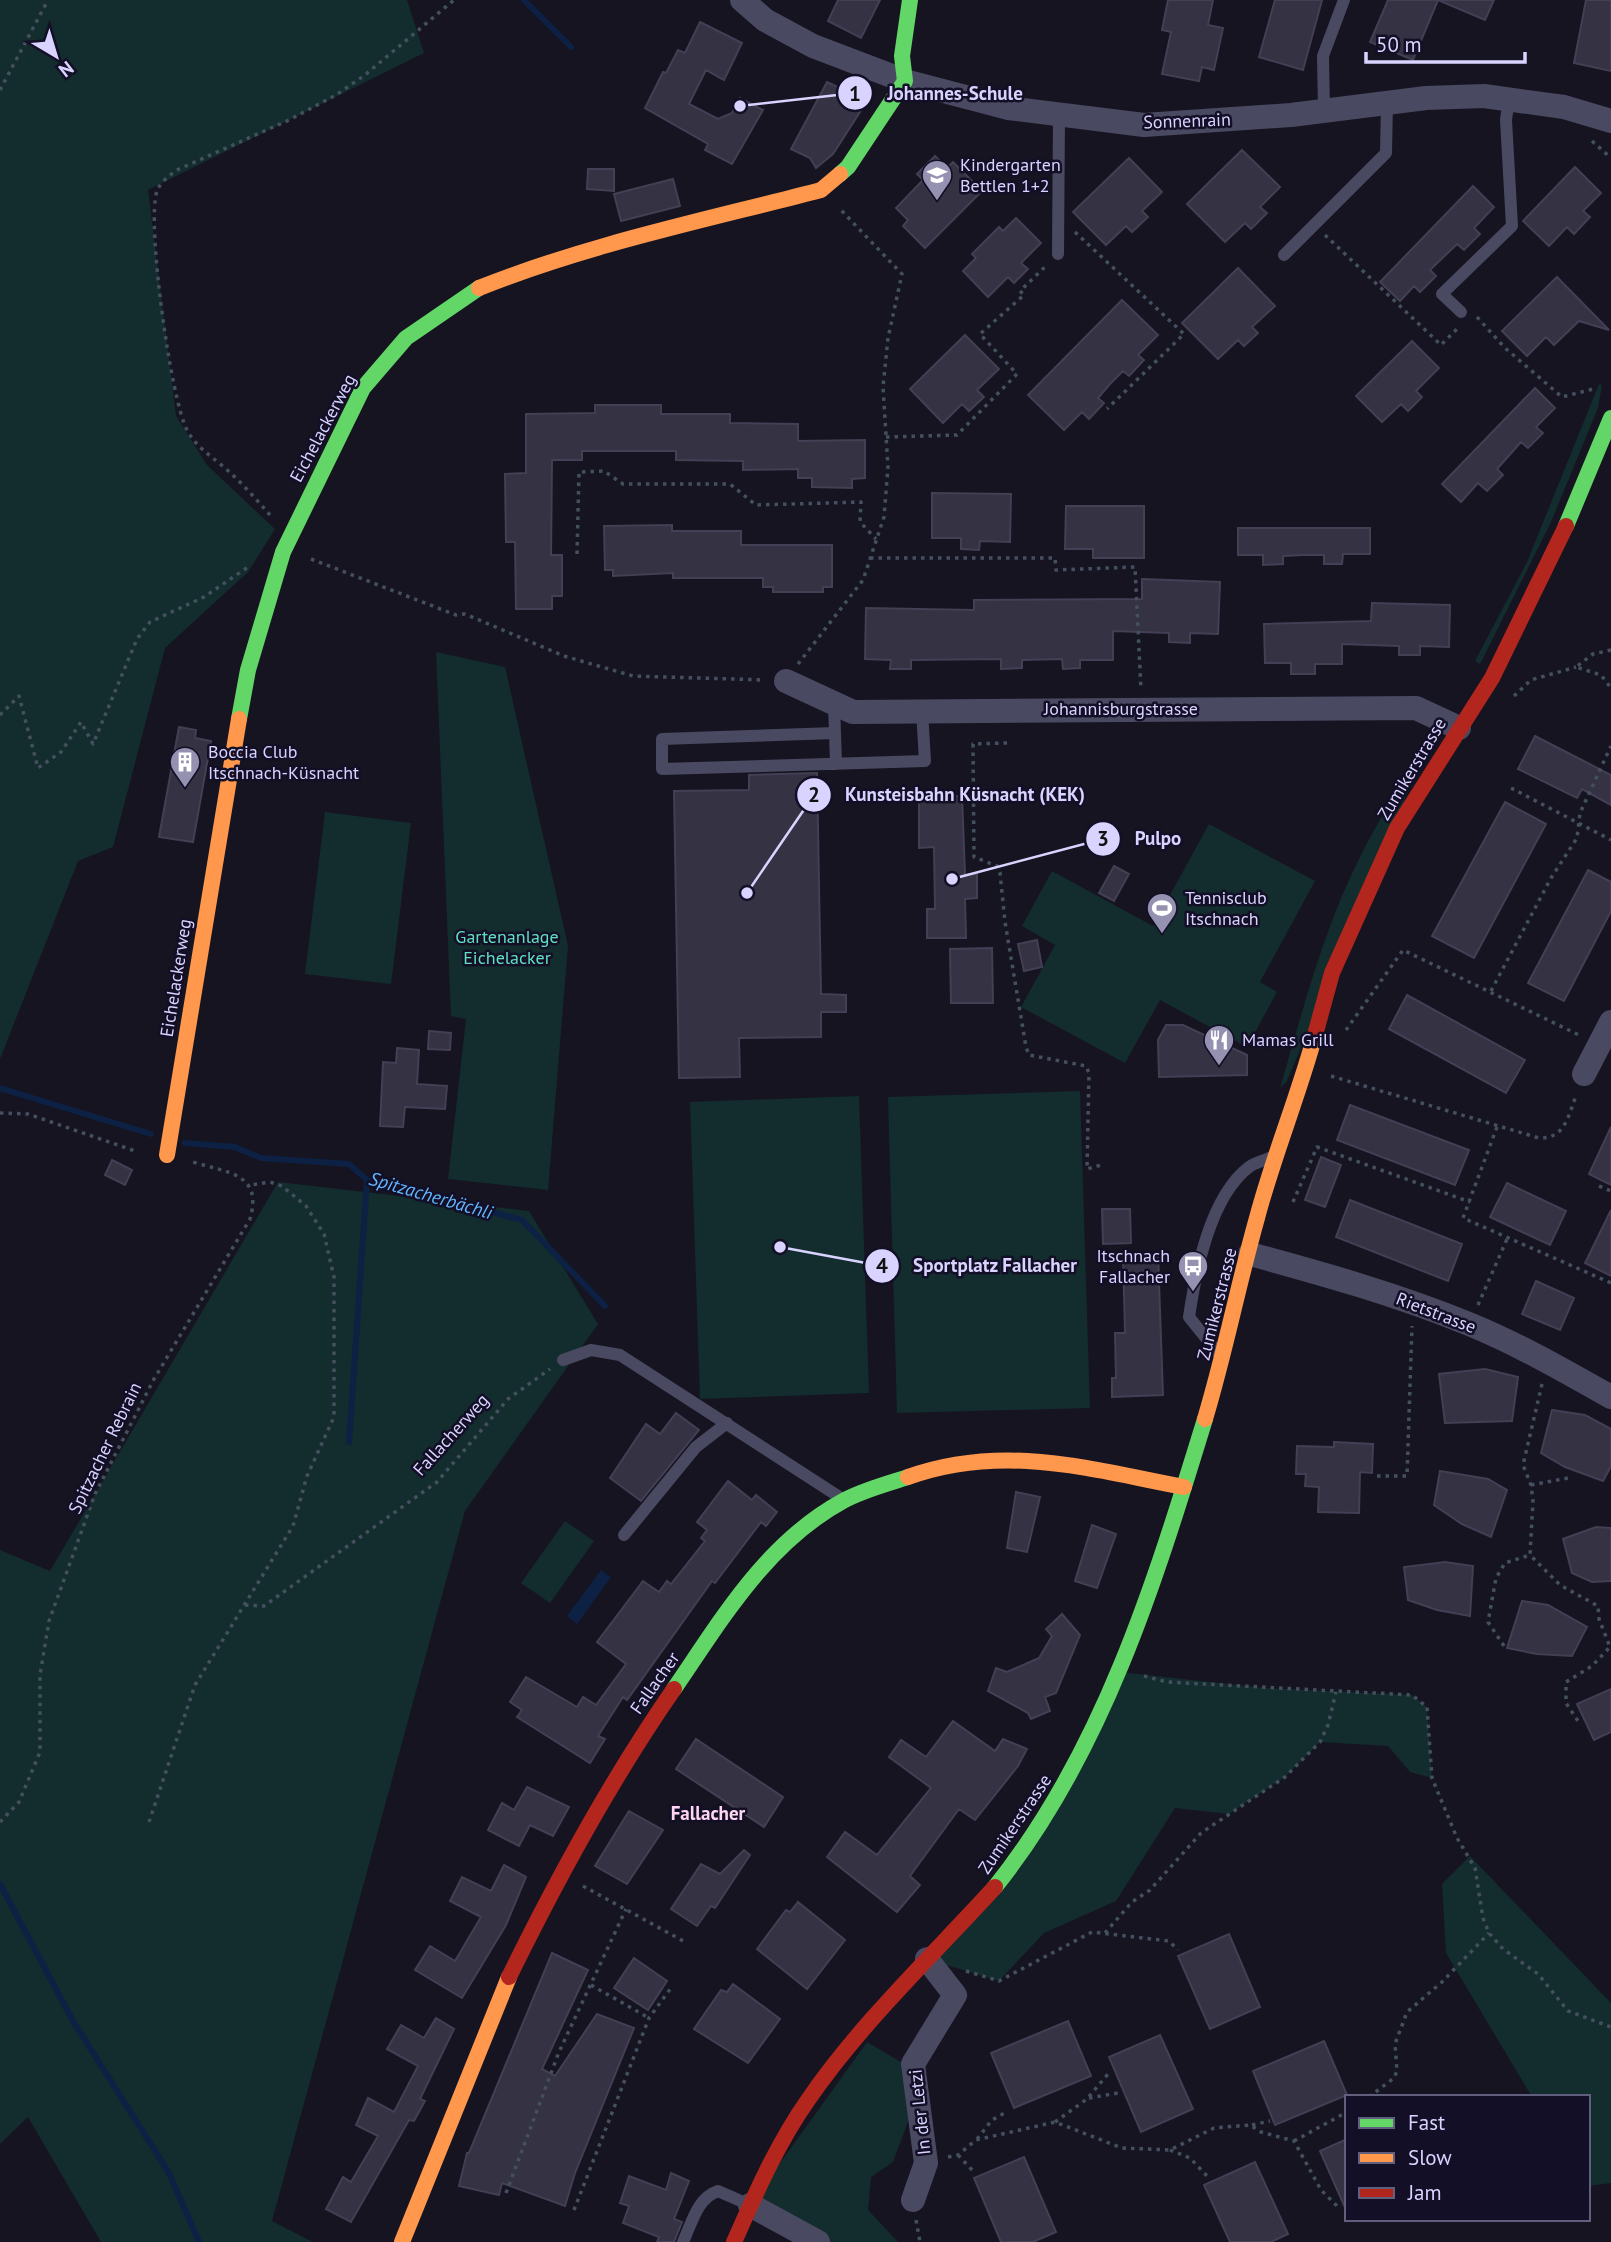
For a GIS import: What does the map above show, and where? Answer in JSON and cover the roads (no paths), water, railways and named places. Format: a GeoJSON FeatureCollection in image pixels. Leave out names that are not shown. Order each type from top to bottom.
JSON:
{"type":"FeatureCollection","features":[{"type":"Feature","properties":{"kind":"street","name":"Sonnenrain"},"geometry":{"type":"LineString","coordinates":[[742,0],[765,20],[813,46],[905,81],[1008,108],[1144,125],[1324,111],[1426,98],[1509,98],[1564,107],[1611,121]]}},
{"type":"Feature","properties":{"kind":"street"},"geometry":{"type":"LineString","coordinates":[[905,81],[902,56],[910,0]]}},
{"type":"Feature","properties":{"kind":"street","name":"Eichelackerweg"},"geometry":{"type":"LineString","coordinates":[[167,1154],[246,684],[286,544],[363,388],[406,338],[431,318],[477,289],[527,269],[821,190],[848,167],[905,81]]}},
{"type":"Feature","properties":{"kind":"street","name":"Zumikerstrasse"},"geometry":{"type":"LineString","coordinates":[[734,2242],[777,2148],[808,2099],[841,2056],[997,1885],[1049,1814],[1087,1743],[1119,1670],[1184,1487],[1223,1359],[1257,1216],[1306,1068],[1332,972],[1397,828],[1492,678],[1548,567],[1611,418]]}},
{"type":"Feature","properties":{"kind":"street","name":"Johannisburgstrasse"},"geometry":{"type":"LineString","coordinates":[[786,681],[853,712],[1416,708],[1459,728]]}},
{"type":"Feature","properties":{"kind":"street"},"geometry":{"type":"LineString","coordinates":[[1584,1074],[1611,1022]]}},
{"type":"Feature","properties":{"kind":"street","name":"Rietstrasse"},"geometry":{"type":"LineString","coordinates":[[1250,1254],[1413,1303],[1470,1324],[1549,1362],[1611,1398]]}},
{"type":"Feature","properties":{"kind":"street","name":"Fallacher"},"geometry":{"type":"LineString","coordinates":[[402,2242],[503,1989],[559,1874],[633,1748],[752,1576],[790,1537],[844,1500],[933,1468],[985,1459],[1037,1459],[1184,1487]]}},
{"type":"Feature","properties":{"kind":"street","name":"In der Letzi"},"geometry":{"type":"LineString","coordinates":[[913,2200],[926,2163],[913,2064],[955,1995],[927,1959]]}},
{"type":"Feature","properties":{"kind":"street"},"geometry":{"type":"LineString","coordinates":[[750,2205],[818,2242]]}},
{"type":"Feature","properties":{"kind":"lane"},"geometry":{"type":"LineString","coordinates":[[1324,111],[1323,56],[1343,0]]}},
{"type":"Feature","properties":{"kind":"lane"},"geometry":{"type":"LineString","coordinates":[[1461,312],[1442,294],[1512,226],[1506,120],[1509,98]]}},
{"type":"Feature","properties":{"kind":"lane"},"geometry":{"type":"LineString","coordinates":[[1284,255],[1386,153],[1387,103]]}},
{"type":"Feature","properties":{"kind":"lane"},"geometry":{"type":"LineString","coordinates":[[1058,254],[1059,114]]}},
{"type":"Feature","properties":{"kind":"lane"},"geometry":{"type":"LineString","coordinates":[[834,703],[836,764]]}},
{"type":"Feature","properties":{"kind":"lane"},"geometry":{"type":"LineString","coordinates":[[835,733],[662,739],[662,769],[925,761],[922,711]]}},
{"type":"Feature","properties":{"kind":"lane"},"geometry":{"type":"LineString","coordinates":[[1223,1359],[1189,1317],[1193,1293],[1217,1207],[1249,1167],[1276,1156]]}},
{"type":"Feature","properties":{"kind":"lane"},"geometry":{"type":"LineString","coordinates":[[563,1360],[591,1350],[620,1355],[844,1500]]}},
{"type":"Feature","properties":{"kind":"lane"},"geometry":{"type":"LineString","coordinates":[[624,1535],[696,1447],[727,1423]]}},
{"type":"Feature","properties":{"kind":"lane"},"geometry":{"type":"LineString","coordinates":[[683,2242],[701,2202],[709,2194],[718,2191],[750,2205]]}},
{"type":"Feature","properties":{"kind":"water"},"geometry":{"type":"Polygon","coordinates":[[[601,1570],[611,1577],[577,1624],[567,1616],[601,1570]]]}},
{"type":"Feature","properties":{"kind":"waterway"},"geometry":{"type":"LineString","coordinates":[[524,0],[571,47]]}},
{"type":"Feature","properties":{"kind":"waterway","name":"Spitzacherbächli"},"geometry":{"type":"LineString","coordinates":[[0,1088],[151,1134]]}},
{"type":"Feature","properties":{"kind":"waterway","name":"Spitzacherbächli"},"geometry":{"type":"LineString","coordinates":[[185,1143],[235,1147],[261,1158],[349,1164],[367,1180],[522,1220],[605,1306]]}},
{"type":"Feature","properties":{"kind":"waterway"},"geometry":{"type":"LineString","coordinates":[[349,1442],[367,1180]]}},
{"type":"Feature","properties":{"kind":"waterway"},"geometry":{"type":"LineString","coordinates":[[0,1884],[73,2021],[169,2173],[199,2242]]}},
{"type":"Feature","properties":{"kind":"place","name":"Johannes-Schule"},"geometry":{"type":"Point","coordinates":[740,106]}},
{"type":"Feature","properties":{"kind":"place","name":"Kindergarten Bettlen 1+2"},"geometry":{"type":"Point","coordinates":[937,202]}},
{"type":"Feature","properties":{"kind":"place","name":"Boccia Club Itschnach-Küsnacht"},"geometry":{"type":"Point","coordinates":[185,789]}},
{"type":"Feature","properties":{"kind":"place","name":"Pulpo"},"geometry":{"type":"Point","coordinates":[952,879]}},
{"type":"Feature","properties":{"kind":"place","name":"Kunsteisbahn Küsnacht (KEK)"},"geometry":{"type":"Point","coordinates":[747,893]}},
{"type":"Feature","properties":{"kind":"place","name":"Tennisclub Itschnach"},"geometry":{"type":"Point","coordinates":[1162,935]}},
{"type":"Feature","properties":{"kind":"place","name":"Mamas Grill"},"geometry":{"type":"Point","coordinates":[1219,1067]}},
{"type":"Feature","properties":{"kind":"place","name":"Sportplatz Fallacher"},"geometry":{"type":"Point","coordinates":[780,1247]}},
{"type":"Feature","properties":{"kind":"place","name":"Itschnach Fallacher"},"geometry":{"type":"Point","coordinates":[1193,1293]}},
{"type":"Feature","properties":{"kind":"district","name":"Fallacher"},"geometry":{"type":"Point","coordinates":[708,1813]}},
{"type":"Feature","properties":{"kind":"park label","name":"Gartenanlage Eichelacker"},"geometry":{"type":"Point","coordinates":[507,947]}}]}
